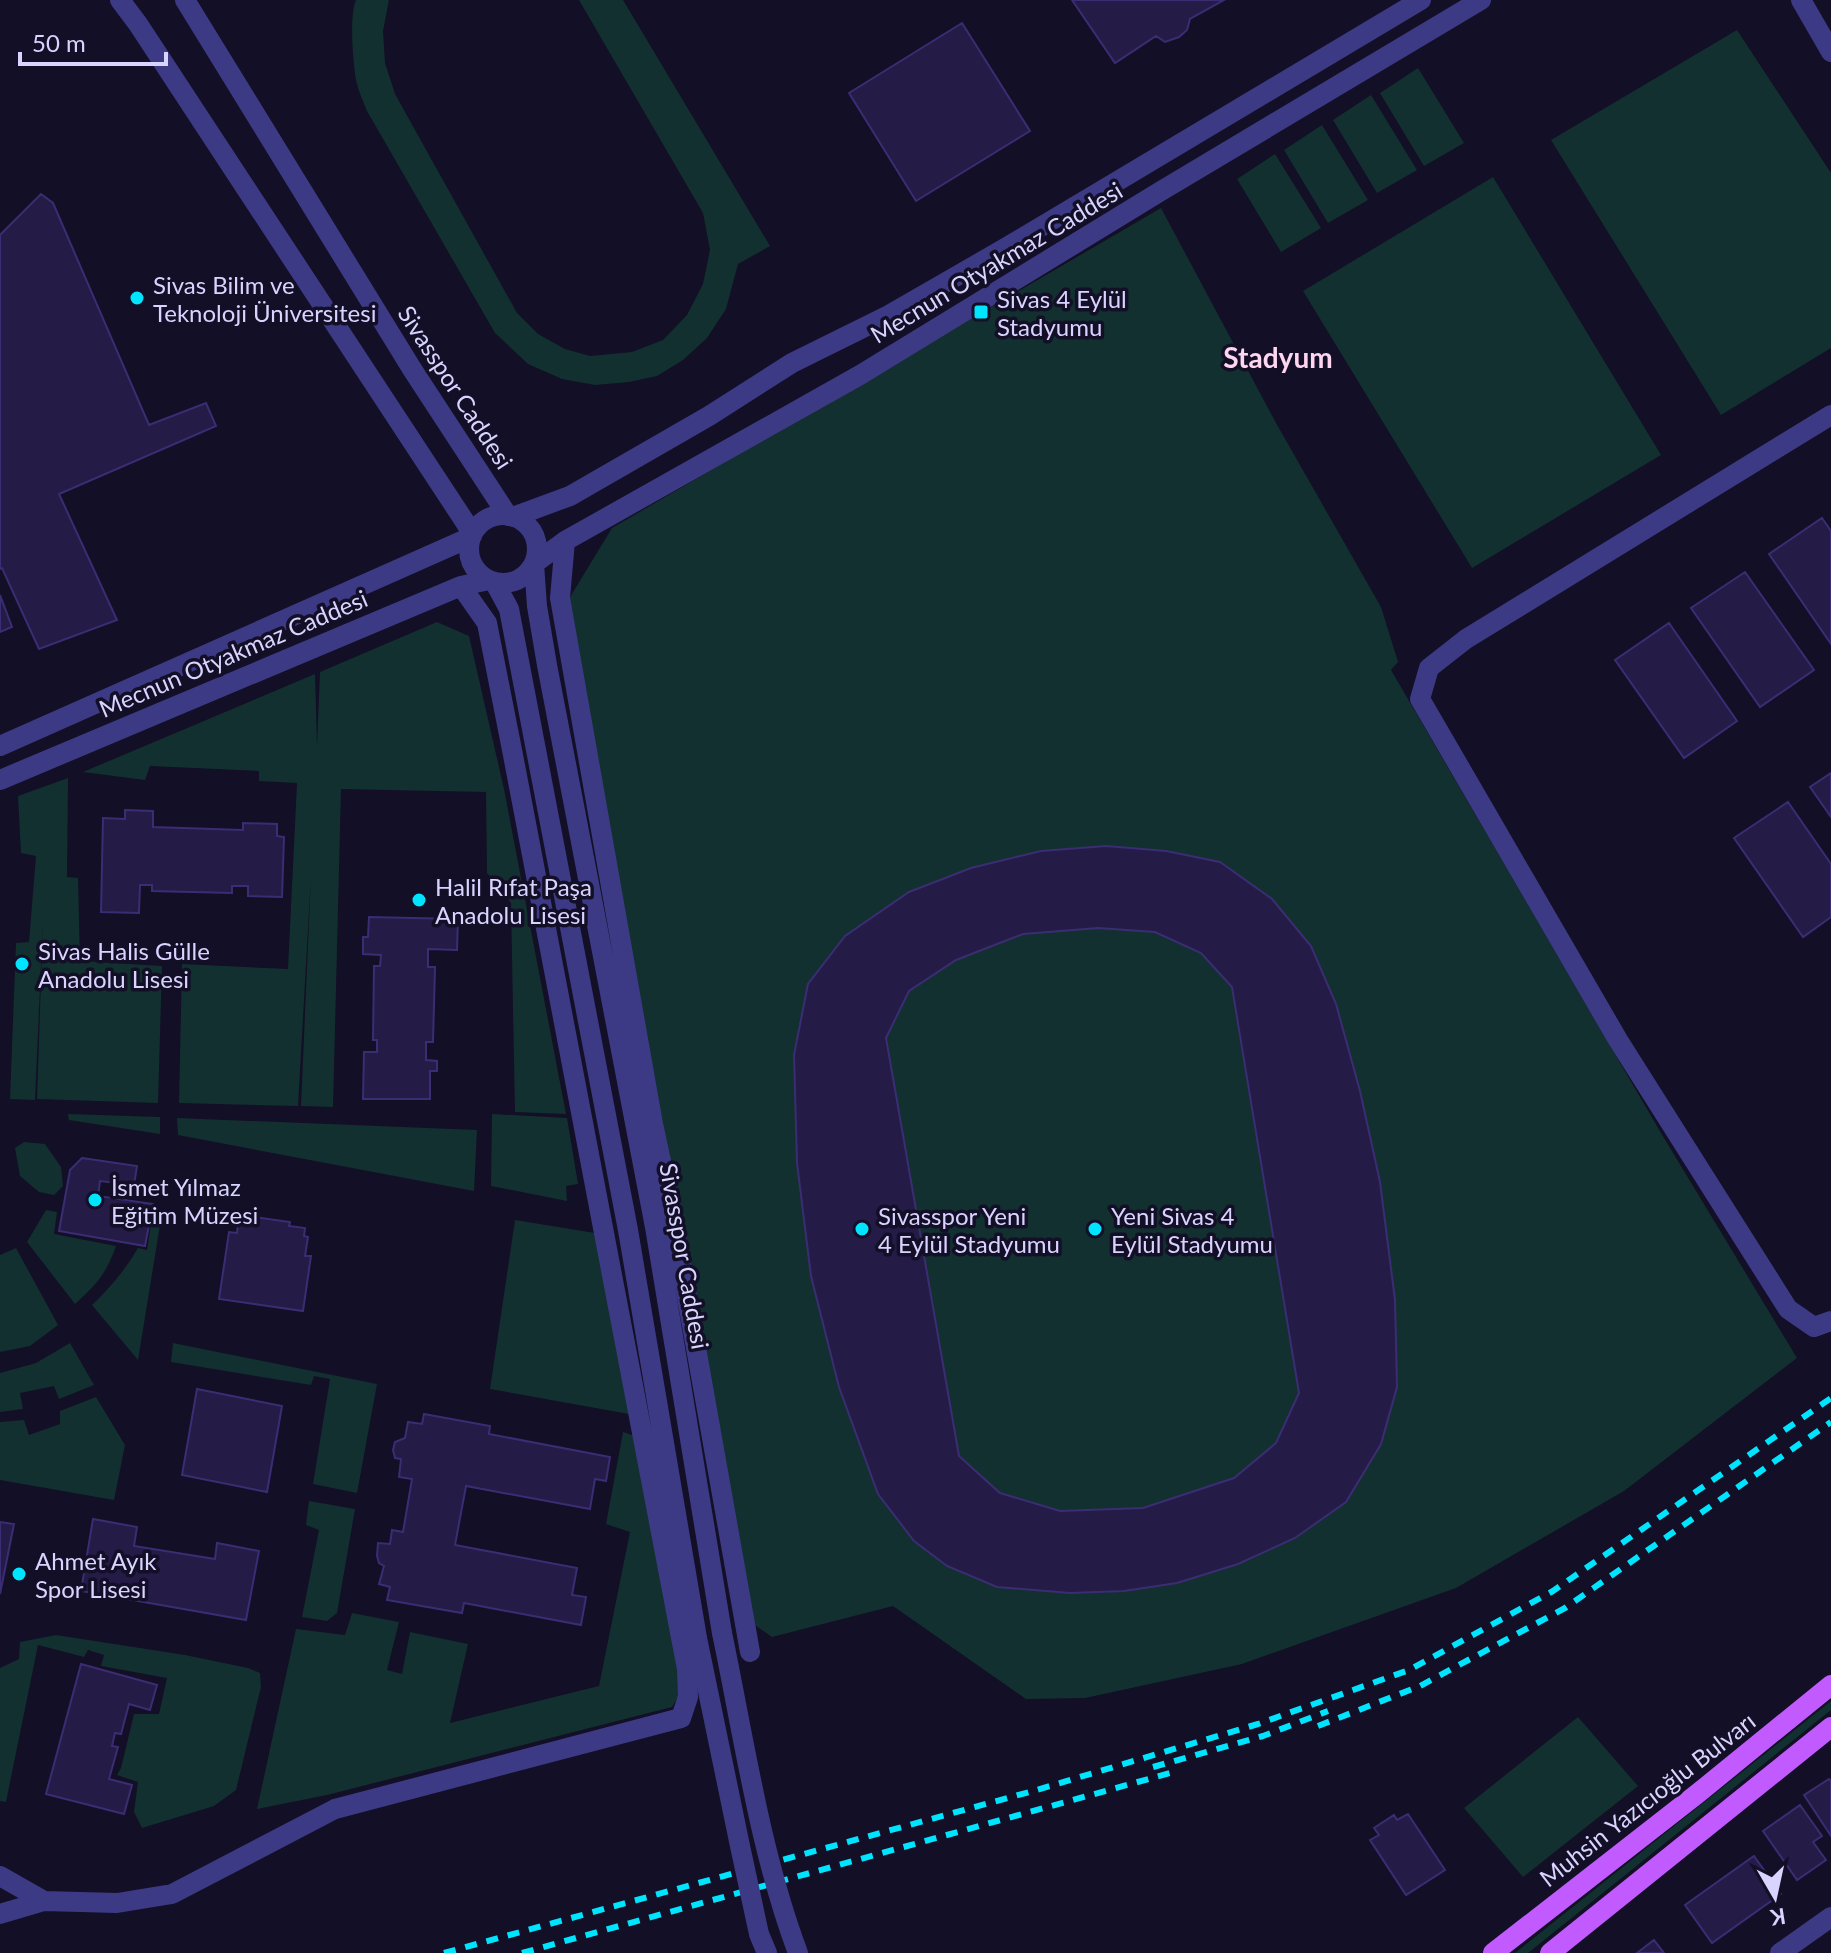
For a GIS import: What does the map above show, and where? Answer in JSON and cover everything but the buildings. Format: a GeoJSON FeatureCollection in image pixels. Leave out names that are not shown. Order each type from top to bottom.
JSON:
{"type":"FeatureCollection","features":[{"type":"Feature","properties":{"kind":"main road","name":"Muhsin Yazıcıoğlu Bulvarı"},"geometry":{"type":"LineString","coordinates":[[1493,1953],[1831,1685]]}},
{"type":"Feature","properties":{"kind":"main road"},"geometry":{"type":"LineString","coordinates":[[1550,1953],[1831,1727]]}},
{"type":"Feature","properties":{"kind":"street"},"geometry":{"type":"LineString","coordinates":[[120,0],[472,536]]}},
{"type":"Feature","properties":{"kind":"street","name":"Sivasspor Caddesi"},"geometry":{"type":"LineString","coordinates":[[185,0],[412,369],[511,516]]}},
{"type":"Feature","properties":{"kind":"street","name":"Mecnun Otyakmaz Caddesi"},"geometry":{"type":"LineString","coordinates":[[511,516],[570,496],[709,416],[792,363],[889,315],[1007,247],[1421,0]]}},
{"type":"Feature","properties":{"kind":"street","name":"Mecnun Otyakmaz Caddesi"},"geometry":{"type":"LineString","coordinates":[[534,564],[565,541],[860,375],[1481,0]]}},
{"type":"Feature","properties":{"kind":"street"},"geometry":{"type":"LineString","coordinates":[[1801,0],[1831,52]]}},
{"type":"Feature","properties":{"kind":"street"},"geometry":{"type":"LineString","coordinates":[[1831,415],[1466,639],[1429,668],[1420,699],[1618,1040],[1788,1309],[1814,1327],[1831,1321]]}},
{"type":"Feature","properties":{"kind":"street"},"geometry":{"type":"LineString","coordinates":[[492,582],[506,584],[518,580],[534,564],[537,548],[535,536],[529,526],[511,516],[486,520],[477,527],[469,548],[473,566],[492,582],[509,609],[622,1199],[697,1638],[746,1876],[759,1934],[767,1953]]}},
{"type":"Feature","properties":{"kind":"street","name":"Mecnun Otyakmaz Caddesi"},"geometry":{"type":"LineString","coordinates":[[0,746],[472,536]]}},
{"type":"Feature","properties":{"kind":"street"},"geometry":{"type":"LineString","coordinates":[[565,541],[560,598],[750,1652]]}},
{"type":"Feature","properties":{"kind":"street","name":"Sivasspor Caddesi"},"geometry":{"type":"LineString","coordinates":[[534,564],[547,665],[655,1227],[722,1633],[765,1839],[798,1953]]}},
{"type":"Feature","properties":{"kind":"street","name":"Mecnun Otyakmaz Caddesi"},"geometry":{"type":"LineString","coordinates":[[0,780],[461,586],[492,582]]}},
{"type":"Feature","properties":{"kind":"street"},"geometry":{"type":"LineString","coordinates":[[0,1914],[44,1901],[117,1903],[172,1894],[335,1809],[681,1718],[688,1697],[687,1669],[487,623],[461,586]]}},
{"type":"Feature","properties":{"kind":"street"},"geometry":{"type":"LineString","coordinates":[[0,1876],[44,1901]]}},
{"type":"Feature","properties":{"kind":"street"},"geometry":{"type":"LineString","coordinates":[[1780,1953],[1831,1917]]}},
{"type":"Feature","properties":{"kind":"green space"},"geometry":{"type":"Polygon","coordinates":[[[356,0],[389,0],[383,31],[385,63],[395,94],[517,313],[538,334],[565,349],[590,356],[632,352],[663,340],[687,315],[703,284],[710,250],[703,213],[579,0],[623,0],[770,246],[738,264],[726,309],[707,338],[683,360],[657,376],[595,385],[562,379],[528,364],[495,333],[367,111],[357,84],[354,62],[352,28],[356,0]]]}},
{"type":"Feature","properties":{"kind":"green space"},"geometry":{"type":"Polygon","coordinates":[[[1737,30],[1831,173],[1831,348],[1721,415],[1551,140],[1737,30]]]}},
{"type":"Feature","properties":{"kind":"green space"},"geometry":{"type":"Polygon","coordinates":[[[1418,68],[1464,143],[1424,166],[1380,93],[1418,68]]]}},
{"type":"Feature","properties":{"kind":"green space"},"geometry":{"type":"Polygon","coordinates":[[[1371,95],[1417,170],[1377,193],[1333,120],[1371,95]]]}},
{"type":"Feature","properties":{"kind":"green space"},"geometry":{"type":"Polygon","coordinates":[[[1322,125],[1368,200],[1328,223],[1284,150],[1322,125]]]}},
{"type":"Feature","properties":{"kind":"green space"},"geometry":{"type":"Polygon","coordinates":[[[1275,154],[1321,228],[1281,252],[1237,179],[1275,154]]]}},
{"type":"Feature","properties":{"kind":"green space"},"geometry":{"type":"Polygon","coordinates":[[[1493,177],[1661,455],[1472,568],[1303,291],[1493,177]]]}},
{"type":"Feature","properties":{"kind":"green space"},"geometry":{"type":"Polygon","coordinates":[[[1161,208],[1276,423],[1381,607],[1398,662],[1391,670],[1661,1133],[1797,1358],[1624,1491],[1456,1588],[1242,1664],[1085,1698],[1026,1699],[893,1606],[772,1637],[752,1623],[564,607],[612,528],[1161,208]]]}},
{"type":"Feature","properties":{"kind":"green space"},"geometry":{"type":"Polygon","coordinates":[[[437,622],[469,636],[504,789],[566,1114],[515,1112],[511,903],[487,873],[486,792],[341,789],[333,1107],[301,1106],[311,876],[298,1106],[179,1103],[182,964],[288,969],[297,783],[259,781],[259,771],[150,766],[145,780],[83,772],[315,674],[317,747],[320,672],[437,622]]]}},
{"type":"Feature","properties":{"kind":"green space"},"geometry":{"type":"Polygon","coordinates":[[[68,778],[67,877],[78,878],[80,961],[162,966],[158,1103],[37,1099],[43,921],[35,1100],[10,1099],[16,943],[29,942],[36,856],[21,853],[18,796],[68,778]]]}},
{"type":"Feature","properties":{"kind":"green space"},"geometry":{"type":"Polygon","coordinates":[[[68,1114],[160,1117],[160,1134],[69,1120],[68,1114]]]}},
{"type":"Feature","properties":{"kind":"green space"},"geometry":{"type":"Polygon","coordinates":[[[492,1114],[567,1118],[578,1184],[566,1186],[567,1201],[491,1186],[492,1114]]]}},
{"type":"Feature","properties":{"kind":"green space"},"geometry":{"type":"Polygon","coordinates":[[[177,1118],[477,1130],[474,1191],[178,1135],[177,1118]]]}},
{"type":"Feature","properties":{"kind":"green space"},"geometry":{"type":"Polygon","coordinates":[[[24,1142],[45,1144],[61,1167],[63,1186],[54,1195],[39,1192],[20,1176],[15,1148],[24,1142]]]}},
{"type":"Feature","properties":{"kind":"green space"},"geometry":{"type":"Polygon","coordinates":[[[46,1210],[57,1212],[54,1234],[116,1246],[100,1278],[75,1304],[27,1242],[46,1210]]]}},
{"type":"Feature","properties":{"kind":"green space"},"geometry":{"type":"Polygon","coordinates":[[[152,1218],[161,1219],[138,1360],[92,1305],[117,1278],[138,1248],[147,1250],[152,1218]]]}},
{"type":"Feature","properties":{"kind":"green space"},"geometry":{"type":"Polygon","coordinates":[[[515,1220],[595,1233],[629,1414],[490,1389],[515,1220]]]}},
{"type":"Feature","properties":{"kind":"green space"},"geometry":{"type":"Polygon","coordinates":[[[16,1248],[58,1325],[30,1346],[0,1352],[0,1255],[16,1248]]]}},
{"type":"Feature","properties":{"kind":"green space"},"geometry":{"type":"Polygon","coordinates":[[[70,1343],[94,1385],[59,1399],[54,1386],[20,1393],[23,1409],[0,1412],[0,1373],[36,1363],[70,1343]]]}},
{"type":"Feature","properties":{"kind":"green space"},"geometry":{"type":"Polygon","coordinates":[[[173,1343],[377,1384],[357,1493],[313,1484],[330,1379],[314,1376],[311,1385],[171,1362],[173,1343]]]}},
{"type":"Feature","properties":{"kind":"green space"},"geometry":{"type":"Polygon","coordinates":[[[96,1397],[125,1445],[114,1500],[0,1480],[0,1422],[24,1420],[29,1435],[60,1424],[60,1411],[96,1397]]]}},
{"type":"Feature","properties":{"kind":"green space"},"geometry":{"type":"Polygon","coordinates":[[[623,1432],[635,1436],[685,1686],[672,1707],[327,1795],[257,1809],[296,1629],[345,1635],[352,1613],[399,1622],[387,1670],[402,1674],[410,1632],[468,1644],[450,1723],[599,1686],[630,1532],[606,1524],[623,1432]]]}},
{"type":"Feature","properties":{"kind":"green space"},"geometry":{"type":"Polygon","coordinates":[[[309,1501],[355,1509],[337,1613],[327,1621],[302,1617],[319,1530],[306,1525],[309,1501]]]}},
{"type":"Feature","properties":{"kind":"green space"},"geometry":{"type":"Polygon","coordinates":[[[56,1635],[185,1655],[260,1673],[261,1687],[236,1790],[214,1806],[142,1828],[134,1812],[138,1782],[117,1775],[134,1714],[159,1714],[167,1678],[101,1666],[104,1655],[88,1650],[84,1657],[38,1645],[6,1802],[0,1801],[0,1668],[19,1659],[20,1642],[56,1635]]]}},
{"type":"Feature","properties":{"kind":"green space"},"geometry":{"type":"Polygon","coordinates":[[[1831,1701],[1831,1710],[1528,1953],[1515,1953],[1831,1701]]]}},
{"type":"Feature","properties":{"kind":"green space"},"geometry":{"type":"Polygon","coordinates":[[[1578,1717],[1638,1786],[1523,1877],[1464,1808],[1578,1717]]]}},
{"type":"Feature","properties":{"kind":"railway"},"geometry":{"type":"LineString","coordinates":[[444,1953],[1033,1791],[1258,1724],[1409,1670],[1553,1591],[1831,1398]]}},
{"type":"Feature","properties":{"kind":"railway"},"geometry":{"type":"LineString","coordinates":[[1318,1726],[1420,1686],[1565,1608],[1831,1422]]}},
{"type":"Feature","properties":{"kind":"railway"},"geometry":{"type":"LineString","coordinates":[[1153,1767],[1263,1736],[1328,1711]]}},
{"type":"Feature","properties":{"kind":"railway"},"geometry":{"type":"LineString","coordinates":[[522,1953],[1170,1773]]}},
{"type":"Feature","properties":{"kind":"place","name":"Sivas Bilim ve Teknoloji Üniversitesi"},"geometry":{"type":"Point","coordinates":[137,298]}},
{"type":"Feature","properties":{"kind":"place","name":"Sivas 4 Eylül Stadyumu"},"geometry":{"type":"Point","coordinates":[981,312]}},
{"type":"Feature","properties":{"kind":"place","name":"Halil Rıfat Paşa Anadolu Lisesi"},"geometry":{"type":"Point","coordinates":[419,900]}},
{"type":"Feature","properties":{"kind":"place","name":"Sivas Halis Gülle Anadolu Lisesi"},"geometry":{"type":"Point","coordinates":[22,964]}},
{"type":"Feature","properties":{"kind":"place","name":"İsmet Yılmaz Eğitim Müzesi"},"geometry":{"type":"Point","coordinates":[95,1200]}},
{"type":"Feature","properties":{"kind":"place","name":"Sivasspor Yeni 4 Eylül Stadyumu"},"geometry":{"type":"Point","coordinates":[862,1229]}},
{"type":"Feature","properties":{"kind":"place","name":"Yeni Sivas 4 Eylül Stadyumu"},"geometry":{"type":"Point","coordinates":[1095,1229]}},
{"type":"Feature","properties":{"kind":"place","name":"Ahmet Ayık Spor Lisesi"},"geometry":{"type":"Point","coordinates":[19,1574]}},
{"type":"Feature","properties":{"kind":"district","name":"Stadyum"},"geometry":{"type":"Point","coordinates":[1278,357]}}]}
